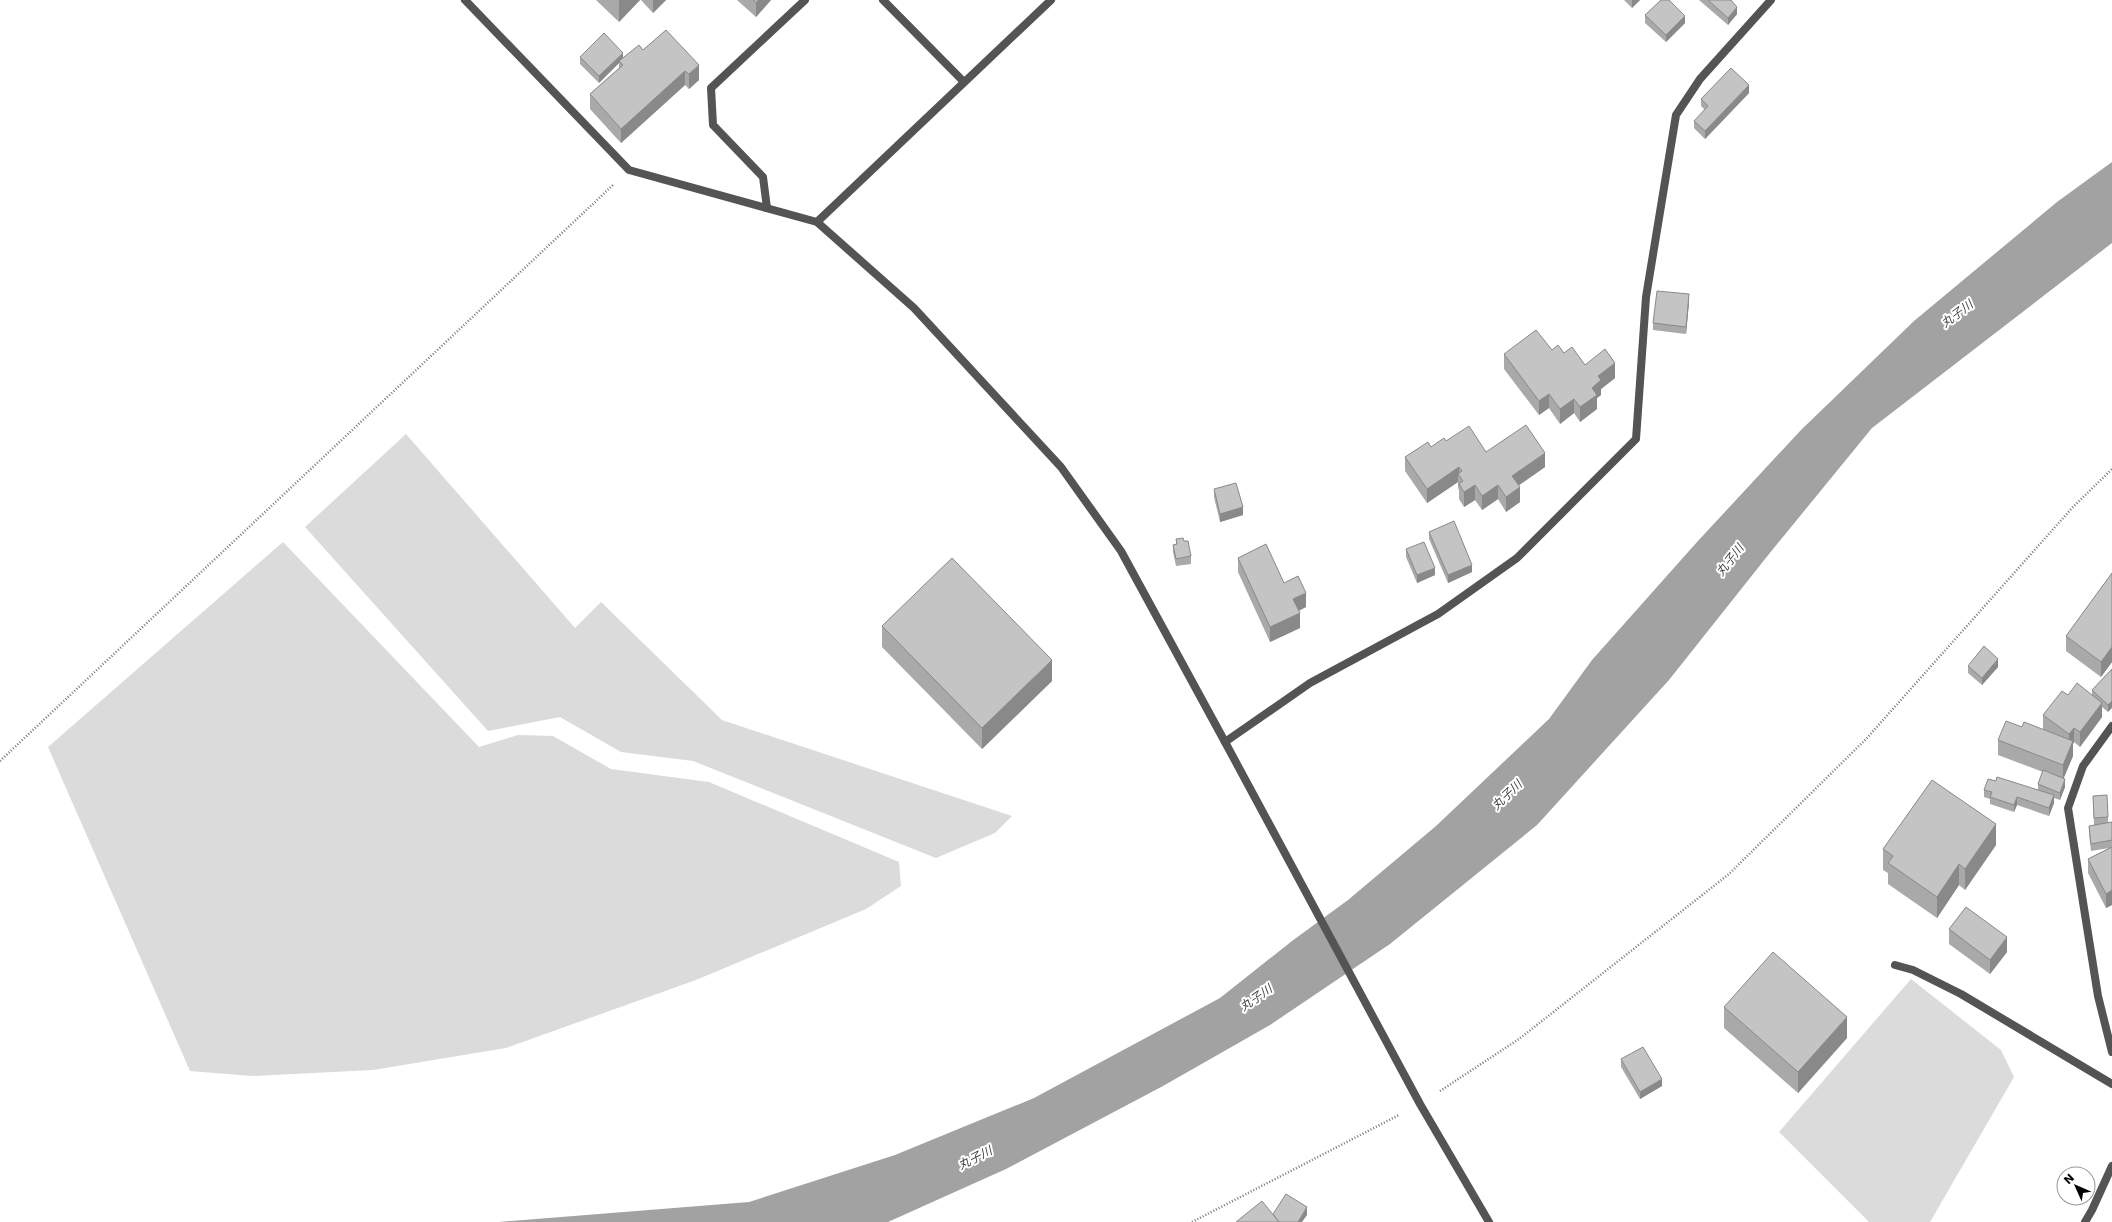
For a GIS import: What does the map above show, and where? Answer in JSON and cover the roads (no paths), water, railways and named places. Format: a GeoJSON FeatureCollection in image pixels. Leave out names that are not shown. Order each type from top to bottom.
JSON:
{"type":"FeatureCollection","features":[{"type":"Feature","properties":{"kind":"street"},"geometry":{"type":"LineString","coordinates":[[465,0],[629,170],[817,222],[914,308],[1061,467],[1121,551],[1420,1104],[1489,1222]]}},
{"type":"Feature","properties":{"kind":"street"},"geometry":{"type":"LineString","coordinates":[[767,208],[763,177],[713,125],[711,88],[805,0]]}},
{"type":"Feature","properties":{"kind":"street"},"geometry":{"type":"LineString","coordinates":[[882,0],[964,82]]}},
{"type":"Feature","properties":{"kind":"street"},"geometry":{"type":"LineString","coordinates":[[817,222],[1051,0]]}},
{"type":"Feature","properties":{"kind":"street"},"geometry":{"type":"LineString","coordinates":[[1225,742],[1310,684],[1438,614],[1517,558],[1636,439],[1646,297],[1676,114],[1700,79],[1771,0]]}},
{"type":"Feature","properties":{"kind":"street"},"geometry":{"type":"LineString","coordinates":[[2112,726],[2083,766],[2068,808],[2098,996],[2112,1052]]}},
{"type":"Feature","properties":{"kind":"street"},"geometry":{"type":"LineString","coordinates":[[1895,965],[1913,970],[1961,994],[2112,1084]]}},
{"type":"Feature","properties":{"kind":"street"},"geometry":{"type":"LineString","coordinates":[[2085,1222],[2112,1166]]}},
{"type":"Feature","properties":{"kind":"water","name":"丸子川"},"geometry":{"type":"Polygon","coordinates":[[[2112,162],[2112,243],[1872,428],[1669,680],[1537,825],[1390,944],[1270,1025],[1163,1086],[1006,1169],[888,1222],[499,1222],[749,1202],[895,1155],[1034,1098],[1220,998],[1292,941],[1348,900],[1436,826],[1549,719],[1592,660],[1697,542],[1801,430],[1914,321],[2057,202],[2112,162]]]}}]}
